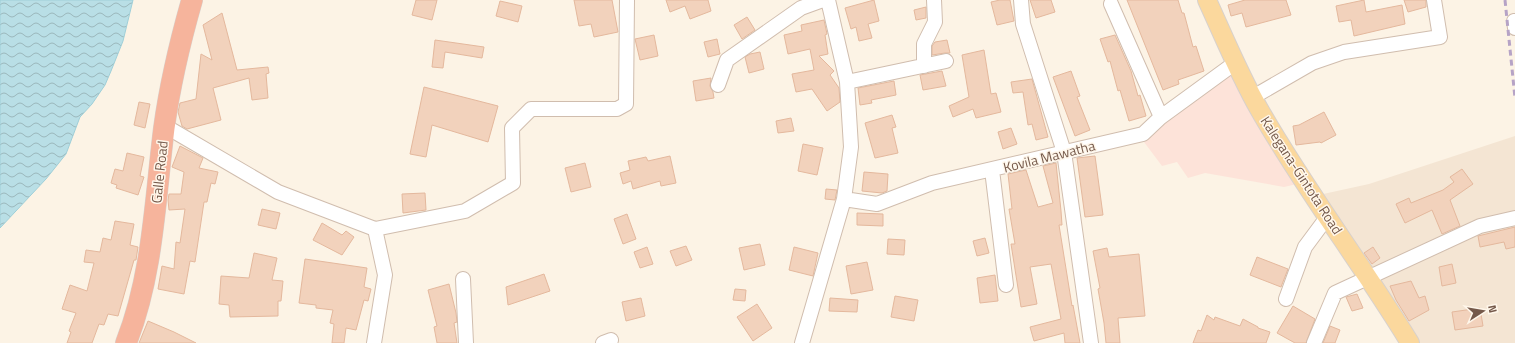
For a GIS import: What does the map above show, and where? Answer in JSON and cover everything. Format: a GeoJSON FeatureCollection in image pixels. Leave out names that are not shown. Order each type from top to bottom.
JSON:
{"type":"FeatureCollection","features":[{"type":"Feature","properties":{"kind":"highway","name":"Galle Road"},"geometry":{"type":"LineString","coordinates":[[126,343],[144,280],[153,230],[165,126],[175,62],[192,0]]}},
{"type":"Feature","properties":{"kind":"main road","name":"Kalegana-Gintota Road"},"geometry":{"type":"LineString","coordinates":[[1207,0],[1235,63],[1259,109],[1410,343]]}},
{"type":"Feature","properties":{"kind":"street"},"geometry":{"type":"LineString","coordinates":[[165,126],[278,192],[375,229],[465,210],[513,183],[512,128],[531,109],[617,109],[626,104],[628,0]]}},
{"type":"Feature","properties":{"kind":"street"},"geometry":{"type":"LineString","coordinates":[[718,86],[727,60],[801,8],[823,0]]}},
{"type":"Feature","properties":{"kind":"street"},"geometry":{"type":"LineString","coordinates":[[802,343],[844,199],[851,146],[847,82],[828,0]]}},
{"type":"Feature","properties":{"kind":"street"},"geometry":{"type":"LineString","coordinates":[[924,66],[924,44],[936,22],[934,0]]}},
{"type":"Feature","properties":{"kind":"street"},"geometry":{"type":"LineString","coordinates":[[1020,0],[1023,24],[1064,152],[1091,343]]}},
{"type":"Feature","properties":{"kind":"street"},"geometry":{"type":"LineString","coordinates":[[1253,97],[1312,63],[1344,52],[1440,37],[1434,0]]}},
{"type":"Feature","properties":{"kind":"street"},"geometry":{"type":"LineString","coordinates":[[1111,4],[1161,117]]}},
{"type":"Feature","properties":{"kind":"street"},"geometry":{"type":"LineString","coordinates":[[847,82],[946,61]]}},
{"type":"Feature","properties":{"kind":"street","name":"Kovila Mawatha"},"geometry":{"type":"LineString","coordinates":[[844,199],[877,204],[932,183],[1143,134],[1161,117],[1235,63]]}},
{"type":"Feature","properties":{"kind":"street"},"geometry":{"type":"LineString","coordinates":[[992,170],[1006,285]]}},
{"type":"Feature","properties":{"kind":"street"},"geometry":{"type":"LineString","coordinates":[[1286,299],[1305,247],[1328,216]]}},
{"type":"Feature","properties":{"kind":"street"},"geometry":{"type":"LineString","coordinates":[[1314,343],[1335,293],[1480,226],[1515,218]]}},
{"type":"Feature","properties":{"kind":"street"},"geometry":{"type":"LineString","coordinates":[[374,343],[386,276],[375,229]]}},
{"type":"Feature","properties":{"kind":"street"},"geometry":{"type":"LineString","coordinates":[[463,279],[466,343]]}},
{"type":"Feature","properties":{"kind":"shaded area"},"geometry":{"type":"Polygon","coordinates":[[[1232,71],[1297,184],[1284,187],[1205,173],[1188,178],[1177,162],[1162,166],[1141,138],[1232,71]]]}},
{"type":"Feature","properties":{"kind":"shaded area"},"geometry":{"type":"Polygon","coordinates":[[[1515,136],[1515,343],[1410,343],[1314,196],[1369,184],[1515,136]]]}},
{"type":"Feature","properties":{"kind":"water"},"geometry":{"type":"Polygon","coordinates":[[[0,0],[133,0],[123,41],[105,85],[92,104],[80,117],[66,154],[46,179],[0,228],[0,0]]]}},
{"type":"Feature","properties":{"kind":"building"},"geometry":{"type":"Polygon","coordinates":[[[416,0],[437,0],[432,20],[412,15],[416,0]]]}},
{"type":"Feature","properties":{"kind":"building"},"geometry":{"type":"Polygon","coordinates":[[[574,0],[612,0],[618,32],[594,37],[591,24],[579,26],[574,0]]]}},
{"type":"Feature","properties":{"kind":"building"},"geometry":{"type":"Polygon","coordinates":[[[666,0],[708,0],[711,11],[690,19],[685,6],[670,12],[666,0]]]}},
{"type":"Feature","properties":{"kind":"building"},"geometry":{"type":"Polygon","coordinates":[[[874,0],[879,21],[868,24],[872,38],[859,41],[856,27],[851,29],[845,8],[874,0]]]}},
{"type":"Feature","properties":{"kind":"building"},"geometry":{"type":"Polygon","coordinates":[[[1010,0],[1014,21],[997,25],[991,2],[1010,0]]]}},
{"type":"Feature","properties":{"kind":"building"},"geometry":{"type":"Polygon","coordinates":[[[1030,0],[1051,0],[1055,12],[1036,18],[1030,0]]]}},
{"type":"Feature","properties":{"kind":"building"},"geometry":{"type":"Polygon","coordinates":[[[1127,0],[1178,0],[1182,13],[1184,13],[1193,47],[1196,46],[1204,71],[1178,80],[1179,84],[1163,90],[1127,0]]]}},
{"type":"Feature","properties":{"kind":"building"},"geometry":{"type":"Polygon","coordinates":[[[1245,0],[1286,0],[1291,15],[1246,27],[1242,13],[1231,16],[1228,5],[1245,0]]]}},
{"type":"Feature","properties":{"kind":"building"},"geometry":{"type":"Polygon","coordinates":[[[1364,0],[1366,12],[1402,5],[1405,24],[1354,36],[1351,20],[1339,22],[1336,6],[1364,0]]]}},
{"type":"Feature","properties":{"kind":"building"},"geometry":{"type":"Polygon","coordinates":[[[1404,0],[1426,0],[1426,7],[1408,12],[1404,0]]]}},
{"type":"Feature","properties":{"kind":"building"},"geometry":{"type":"Polygon","coordinates":[[[500,1],[522,6],[518,22],[496,16],[500,1]]]}},
{"type":"Feature","properties":{"kind":"building"},"geometry":{"type":"Polygon","coordinates":[[[926,7],[926,18],[916,20],[914,10],[926,7]]]}},
{"type":"Feature","properties":{"kind":"building"},"geometry":{"type":"Polygon","coordinates":[[[222,13],[237,70],[268,67],[269,73],[266,74],[268,98],[252,100],[249,78],[213,88],[221,120],[187,129],[182,126],[178,112],[180,103],[196,99],[201,54],[212,60],[203,25],[222,13]]]}},
{"type":"Feature","properties":{"kind":"building"},"geometry":{"type":"Polygon","coordinates":[[[747,17],[755,30],[742,39],[734,25],[747,17]]]}},
{"type":"Feature","properties":{"kind":"building"},"geometry":{"type":"Polygon","coordinates":[[[824,20],[827,34],[825,35],[828,54],[819,56],[834,71],[830,75],[839,88],[840,102],[827,111],[812,89],[796,92],[792,74],[814,70],[810,49],[788,54],[784,35],[802,31],[801,25],[824,20]]]}},
{"type":"Feature","properties":{"kind":"building"},"geometry":{"type":"Polygon","coordinates":[[[654,35],[658,56],[640,60],[635,39],[654,35]]]}},
{"type":"Feature","properties":{"kind":"building"},"geometry":{"type":"Polygon","coordinates":[[[1115,35],[1131,71],[1138,96],[1140,95],[1146,116],[1129,121],[1120,90],[1118,91],[1110,61],[1108,62],[1100,39],[1115,35]]]}},
{"type":"Feature","properties":{"kind":"building"},"geometry":{"type":"Polygon","coordinates":[[[717,39],[720,54],[708,57],[704,42],[717,39]]]}},
{"type":"Feature","properties":{"kind":"building"},"geometry":{"type":"Polygon","coordinates":[[[435,40],[484,47],[482,58],[445,52],[443,68],[432,67],[435,40]]]}},
{"type":"Feature","properties":{"kind":"building"},"geometry":{"type":"Polygon","coordinates":[[[947,40],[950,53],[932,55],[932,46],[935,42],[947,40]]]}},
{"type":"Feature","properties":{"kind":"building"},"geometry":{"type":"Polygon","coordinates":[[[984,50],[991,94],[996,93],[1001,112],[976,118],[973,109],[953,117],[949,106],[969,97],[962,55],[984,50]]]}},
{"type":"Feature","properties":{"kind":"building"},"geometry":{"type":"Polygon","coordinates":[[[760,52],[764,69],[749,73],[745,57],[750,54],[760,52]]]}},
{"type":"Feature","properties":{"kind":"building"},"geometry":{"type":"Polygon","coordinates":[[[942,71],[946,86],[923,90],[920,75],[942,71]]]}},
{"type":"Feature","properties":{"kind":"building"},"geometry":{"type":"Polygon","coordinates":[[[1071,71],[1080,96],[1077,97],[1090,130],[1075,136],[1053,77],[1071,71]]]}},
{"type":"Feature","properties":{"kind":"building"},"geometry":{"type":"Polygon","coordinates":[[[711,78],[710,86],[714,98],[696,101],[693,81],[711,78]]]}},
{"type":"Feature","properties":{"kind":"building"},"geometry":{"type":"Polygon","coordinates":[[[1032,79],[1048,137],[1036,140],[1032,124],[1028,125],[1023,92],[1013,93],[1011,82],[1032,79]]]}},
{"type":"Feature","properties":{"kind":"building"},"geometry":{"type":"Polygon","coordinates":[[[894,81],[896,95],[871,100],[872,103],[860,105],[858,88],[894,81]]]}},
{"type":"Feature","properties":{"kind":"building"},"geometry":{"type":"Polygon","coordinates":[[[424,87],[498,106],[488,142],[432,125],[426,157],[410,154],[424,87]]]}},
{"type":"Feature","properties":{"kind":"building"},"geometry":{"type":"Polygon","coordinates":[[[139,102],[150,104],[145,128],[134,125],[139,102]]]}},
{"type":"Feature","properties":{"kind":"building"},"geometry":{"type":"Polygon","coordinates":[[[1324,112],[1336,135],[1321,143],[1296,145],[1293,126],[1299,125],[1324,112]]]}},
{"type":"Feature","properties":{"kind":"building"},"geometry":{"type":"Polygon","coordinates":[[[892,115],[896,127],[892,128],[898,153],[875,158],[865,123],[892,115]]]}},
{"type":"Feature","properties":{"kind":"building"},"geometry":{"type":"Polygon","coordinates":[[[791,118],[794,131],[778,133],[776,121],[791,118]]]}},
{"type":"Feature","properties":{"kind":"building"},"geometry":{"type":"Polygon","coordinates":[[[1011,128],[1017,144],[1003,149],[998,132],[1011,128]]]}},
{"type":"Feature","properties":{"kind":"building"},"geometry":{"type":"Polygon","coordinates":[[[803,144],[823,148],[817,175],[798,171],[803,144]]]}},
{"type":"Feature","properties":{"kind":"building"},"geometry":{"type":"Polygon","coordinates":[[[180,146],[203,158],[199,168],[218,172],[215,184],[211,183],[207,202],[204,202],[195,262],[190,261],[184,294],[158,289],[162,266],[174,269],[176,242],[180,243],[185,209],[169,210],[168,200],[169,194],[181,194],[184,172],[172,167],[180,146]]]}},
{"type":"Feature","properties":{"kind":"building"},"geometry":{"type":"Polygon","coordinates":[[[127,153],[144,157],[140,176],[144,177],[138,195],[116,188],[117,185],[111,183],[115,169],[123,171],[127,153]]]}},
{"type":"Feature","properties":{"kind":"building"},"geometry":{"type":"Polygon","coordinates":[[[670,156],[676,183],[661,186],[660,181],[633,189],[631,181],[623,184],[620,173],[630,170],[628,161],[646,157],[648,161],[670,156]]]}},
{"type":"Feature","properties":{"kind":"building"},"geometry":{"type":"Polygon","coordinates":[[[1095,156],[1103,215],[1085,217],[1077,158],[1095,156]]]}},
{"type":"Feature","properties":{"kind":"building"},"geometry":{"type":"Polygon","coordinates":[[[585,163],[591,187],[571,192],[565,168],[585,163]]]}},
{"type":"Feature","properties":{"kind":"building"},"geometry":{"type":"Polygon","coordinates":[[[1056,163],[1062,225],[1059,225],[1072,306],[1073,305],[1080,343],[1065,343],[1064,333],[1034,341],[1030,327],[1061,319],[1051,264],[1030,267],[1037,304],[1021,307],[1011,244],[1015,244],[1009,209],[1012,209],[1008,174],[1026,170],[1038,207],[1053,203],[1043,166],[1056,163]]]}},
{"type":"Feature","properties":{"kind":"building"},"geometry":{"type":"Polygon","coordinates":[[[1462,169],[1473,184],[1450,200],[1460,226],[1442,234],[1432,210],[1405,223],[1396,204],[1409,198],[1411,203],[1443,190],[1454,182],[1450,177],[1462,169]]]}},
{"type":"Feature","properties":{"kind":"building"},"geometry":{"type":"Polygon","coordinates":[[[864,172],[888,174],[887,191],[882,193],[862,191],[864,172]]]}},
{"type":"Feature","properties":{"kind":"building"},"geometry":{"type":"Polygon","coordinates":[[[826,189],[837,190],[835,200],[825,199],[826,189]]]}},
{"type":"Feature","properties":{"kind":"building"},"geometry":{"type":"Polygon","coordinates":[[[425,193],[426,210],[403,213],[402,194],[425,193]]]}},
{"type":"Feature","properties":{"kind":"building"},"geometry":{"type":"Polygon","coordinates":[[[262,209],[280,213],[276,229],[258,225],[262,209]]]}},
{"type":"Feature","properties":{"kind":"building"},"geometry":{"type":"Polygon","coordinates":[[[857,213],[883,214],[883,226],[857,225],[857,213]]]}},
{"type":"Feature","properties":{"kind":"building"},"geometry":{"type":"Polygon","coordinates":[[[627,214],[636,239],[623,244],[614,219],[627,214]]]}},
{"type":"Feature","properties":{"kind":"building"},"geometry":{"type":"Polygon","coordinates":[[[115,221],[134,224],[130,245],[138,247],[136,260],[134,260],[118,316],[108,314],[104,325],[99,324],[92,343],[67,343],[71,332],[69,331],[76,313],[62,309],[70,285],[87,291],[94,263],[84,262],[86,250],[100,252],[103,238],[111,240],[115,221]]]}},
{"type":"Feature","properties":{"kind":"building"},"geometry":{"type":"Polygon","coordinates":[[[322,223],[342,235],[346,231],[354,237],[342,255],[313,240],[322,223]]]}},
{"type":"Feature","properties":{"kind":"building"},"geometry":{"type":"Polygon","coordinates":[[[1515,227],[1515,247],[1506,249],[1504,242],[1480,247],[1478,236],[1515,227]]]}},
{"type":"Feature","properties":{"kind":"building"},"geometry":{"type":"Polygon","coordinates":[[[985,238],[989,253],[977,256],[973,241],[985,238]]]}},
{"type":"Feature","properties":{"kind":"building"},"geometry":{"type":"Polygon","coordinates":[[[888,239],[905,240],[904,255],[887,254],[888,239]]]}},
{"type":"Feature","properties":{"kind":"building"},"geometry":{"type":"Polygon","coordinates":[[[760,244],[765,265],[744,270],[739,248],[760,244]]]}},
{"type":"Feature","properties":{"kind":"building"},"geometry":{"type":"Polygon","coordinates":[[[686,246],[692,260],[676,266],[670,251],[686,246]]]}},
{"type":"Feature","properties":{"kind":"building"},"geometry":{"type":"Polygon","coordinates":[[[647,247],[653,264],[640,268],[634,252],[647,247]]]}},
{"type":"Feature","properties":{"kind":"building"},"geometry":{"type":"Polygon","coordinates":[[[794,247],[818,253],[813,276],[789,270],[794,247]]]}},
{"type":"Feature","properties":{"kind":"building"},"geometry":{"type":"Polygon","coordinates":[[[1373,247],[1380,258],[1372,264],[1364,253],[1373,247]]]}},
{"type":"Feature","properties":{"kind":"building"},"geometry":{"type":"Polygon","coordinates":[[[1107,248],[1109,257],[1139,254],[1145,316],[1118,318],[1120,343],[1106,343],[1098,289],[1100,288],[1093,251],[1107,248]]]}},
{"type":"Feature","properties":{"kind":"building"},"geometry":{"type":"Polygon","coordinates":[[[254,253],[277,258],[272,280],[283,281],[281,301],[278,301],[278,316],[230,317],[229,305],[219,304],[221,276],[249,278],[254,253]]]}},
{"type":"Feature","properties":{"kind":"building"},"geometry":{"type":"Polygon","coordinates":[[[1257,257],[1288,269],[1281,287],[1250,275],[1257,257]]]}},
{"type":"Feature","properties":{"kind":"building"},"geometry":{"type":"Polygon","coordinates":[[[305,259],[367,268],[364,287],[371,289],[368,301],[364,300],[356,330],[346,328],[344,343],[332,343],[334,324],[330,323],[333,310],[316,308],[316,305],[299,303],[305,259]]]}},
{"type":"Feature","properties":{"kind":"building"},"geometry":{"type":"Polygon","coordinates":[[[867,262],[873,290],[851,294],[846,266],[867,262]]]}},
{"type":"Feature","properties":{"kind":"building"},"geometry":{"type":"Polygon","coordinates":[[[1452,264],[1456,283],[1442,286],[1439,267],[1452,264]]]}},
{"type":"Feature","properties":{"kind":"building"},"geometry":{"type":"Polygon","coordinates":[[[544,274],[550,291],[508,305],[506,287],[544,274]]]}},
{"type":"Feature","properties":{"kind":"building"},"geometry":{"type":"Polygon","coordinates":[[[995,275],[998,301],[980,303],[977,278],[995,275]]]}},
{"type":"Feature","properties":{"kind":"building"},"geometry":{"type":"Polygon","coordinates":[[[1411,281],[1419,298],[1425,296],[1429,310],[1409,321],[1396,300],[1390,286],[1411,281]]]}},
{"type":"Feature","properties":{"kind":"building"},"geometry":{"type":"Polygon","coordinates":[[[449,284],[456,313],[457,322],[454,323],[457,343],[437,343],[434,327],[437,326],[428,290],[449,284]]]}},
{"type":"Feature","properties":{"kind":"building"},"geometry":{"type":"Polygon","coordinates":[[[735,289],[746,290],[745,301],[733,300],[735,289]]]}},
{"type":"Feature","properties":{"kind":"building"},"geometry":{"type":"Polygon","coordinates":[[[1357,294],[1363,308],[1352,311],[1346,297],[1357,294]]]}},
{"type":"Feature","properties":{"kind":"building"},"geometry":{"type":"Polygon","coordinates":[[[895,296],[918,300],[914,321],[891,317],[895,296]]]}},
{"type":"Feature","properties":{"kind":"building"},"geometry":{"type":"Polygon","coordinates":[[[641,298],[645,316],[626,321],[622,302],[641,298]]]}},
{"type":"Feature","properties":{"kind":"building"},"geometry":{"type":"Polygon","coordinates":[[[830,298],[858,300],[857,312],[829,311],[830,298]]]}},
{"type":"Feature","properties":{"kind":"building"},"geometry":{"type":"Polygon","coordinates":[[[757,304],[772,328],[753,341],[737,317],[757,304]]]}},
{"type":"Feature","properties":{"kind":"building"},"geometry":{"type":"Polygon","coordinates":[[[1293,306],[1315,319],[1306,343],[1295,343],[1277,333],[1293,306]]]}},
{"type":"Feature","properties":{"kind":"building"},"geometry":{"type":"Polygon","coordinates":[[[1480,308],[1483,326],[1455,330],[1452,312],[1480,308]]]}},
{"type":"Feature","properties":{"kind":"building"},"geometry":{"type":"Polygon","coordinates":[[[1207,315],[1214,320],[1215,317],[1240,326],[1243,319],[1258,328],[1270,332],[1266,343],[1193,343],[1198,330],[1201,331],[1207,315]]]}},
{"type":"Feature","properties":{"kind":"building"},"geometry":{"type":"Polygon","coordinates":[[[148,321],[174,332],[196,343],[139,343],[148,321]]]}},
{"type":"Feature","properties":{"kind":"building"},"geometry":{"type":"Polygon","coordinates":[[[1330,326],[1340,330],[1335,343],[1323,343],[1330,326]]]}},
{"type":"Feature","properties":{"kind":"railway"},"geometry":{"type":"LineString","coordinates":[[1505,0],[1515,98]]}}]}
